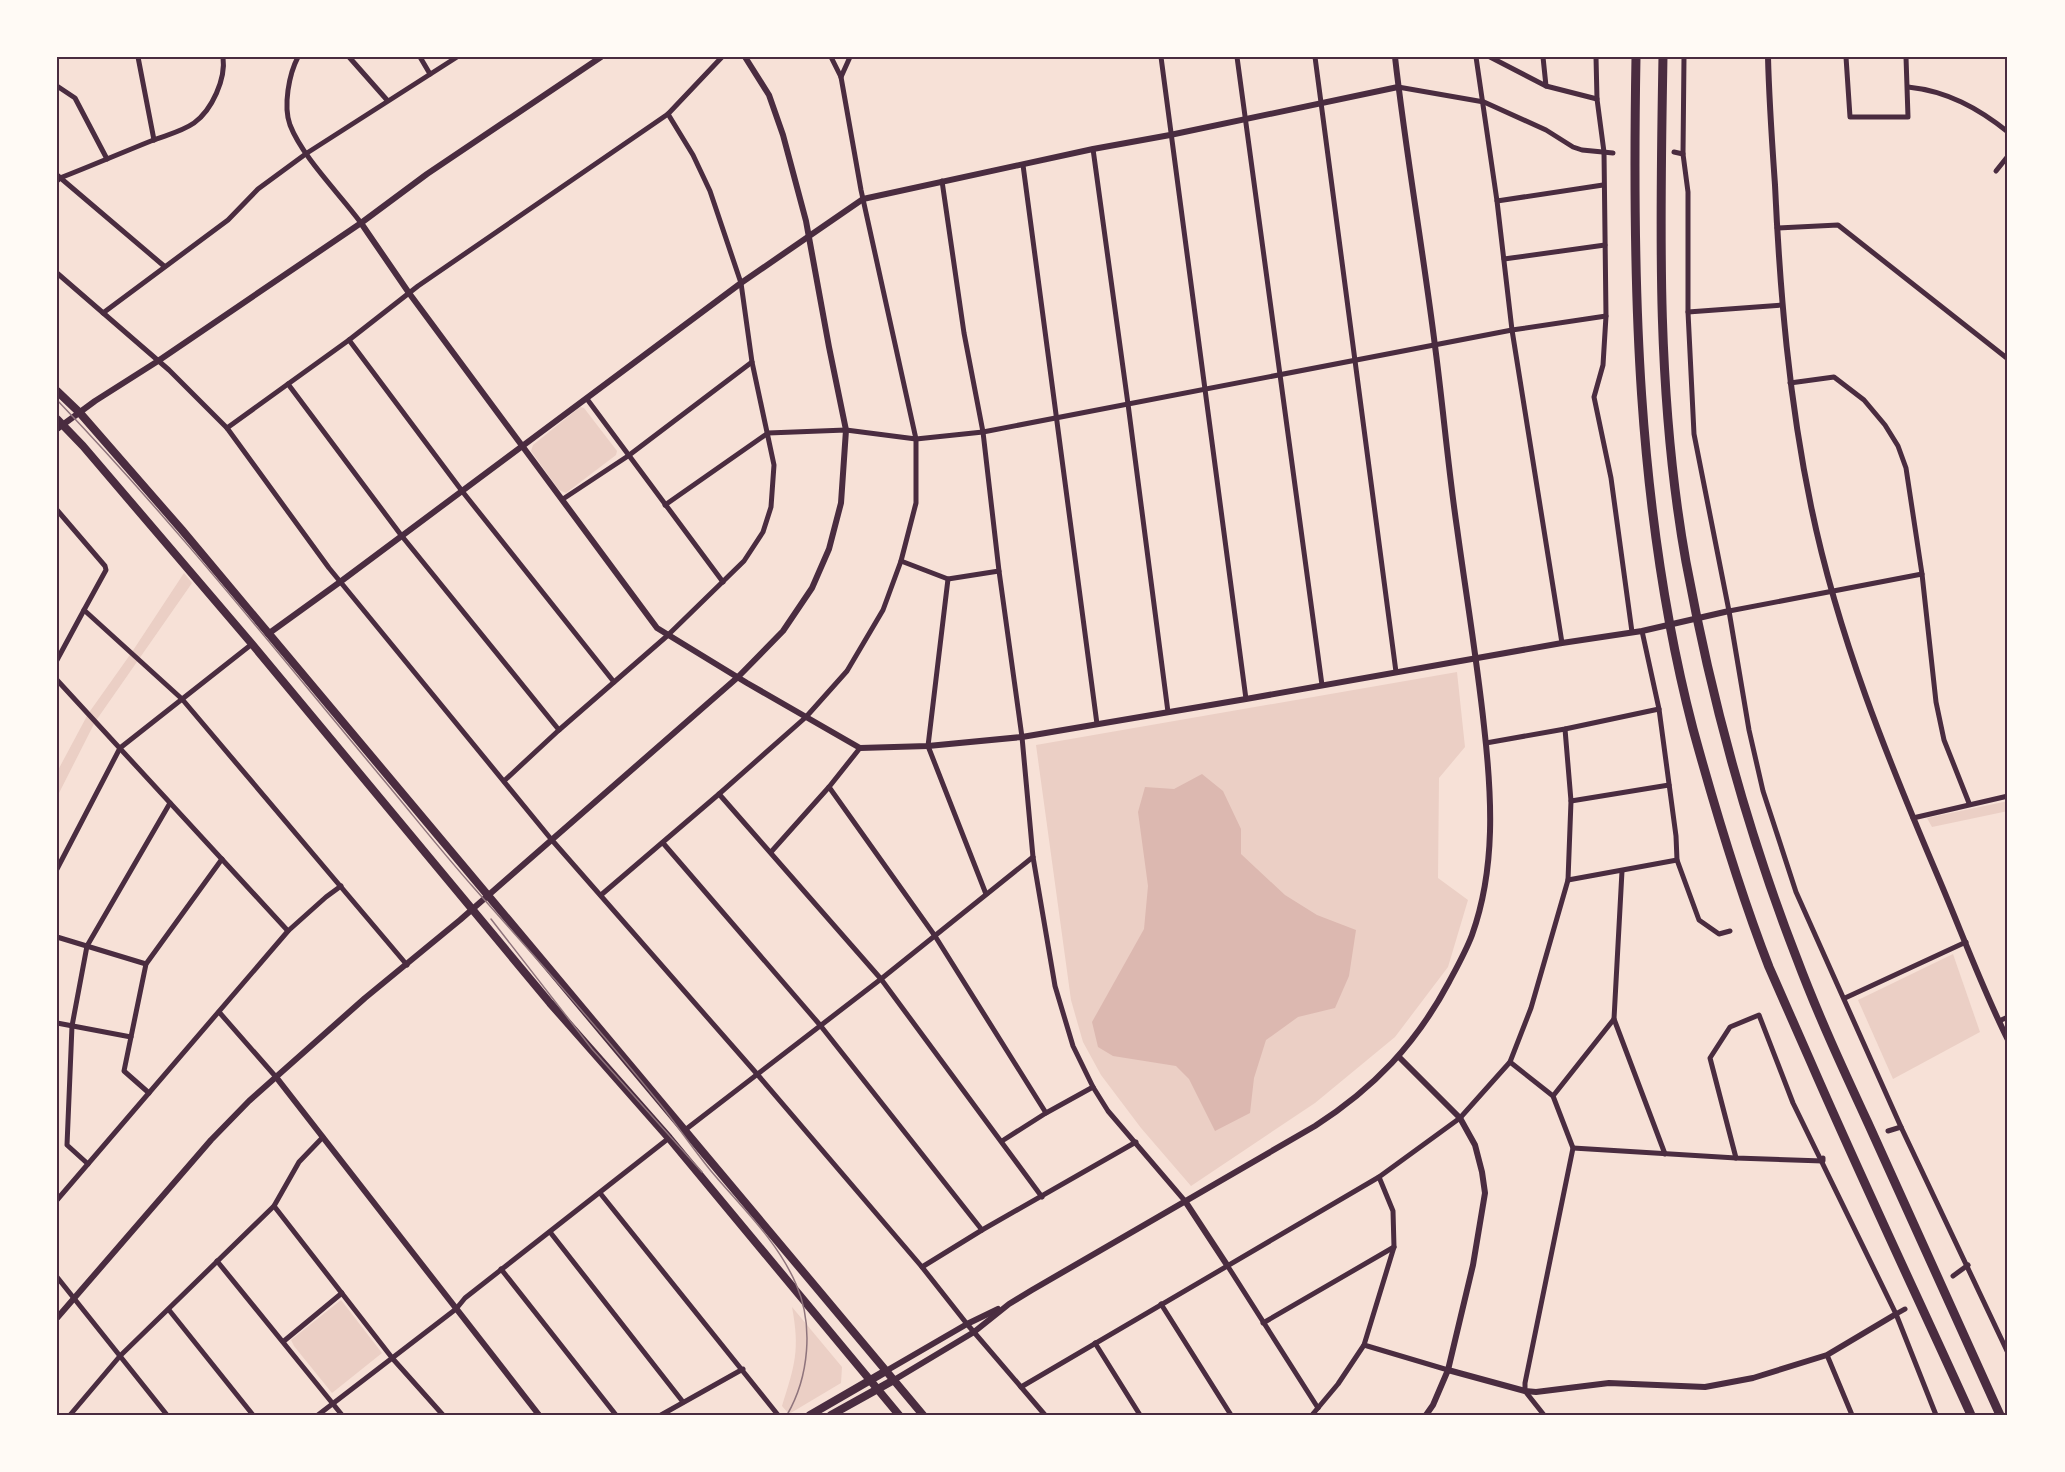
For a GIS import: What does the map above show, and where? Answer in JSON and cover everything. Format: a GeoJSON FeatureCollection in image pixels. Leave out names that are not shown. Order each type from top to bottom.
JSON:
{"type":"FeatureCollection","features":[{"type":"Feature","properties":{"kind":"highway"},"geometry":{"type":"LineString","coordinates":[[1636,57],[1633,190],[1639,375],[1646,458],[1674,642],[1692,726],[1736,873],[1769,966],[1845,1143],[1971,1415]]}},
{"type":"Feature","properties":{"kind":"highway"},"geometry":{"type":"LineString","coordinates":[[1663,57],[1661,192],[1663,290],[1666,382],[1673,469],[1702,645],[1720,719],[1761,858],[1796,959],[1838,1058],[2000,1415]]}},
{"type":"Feature","properties":{"kind":"main road"},"geometry":{"type":"LineString","coordinates":[[57,391],[80,413],[182,530],[923,1415]]}},
{"type":"Feature","properties":{"kind":"main road"},"geometry":{"type":"LineString","coordinates":[[59,424],[252,644],[558,1013],[669,1138],[899,1415]]}},
{"type":"Feature","properties":{"kind":"main road"},"geometry":{"type":"LineString","coordinates":[[810,1415],[886,1371]]}},
{"type":"Feature","properties":{"kind":"main road"},"geometry":{"type":"LineString","coordinates":[[831,1415],[894,1380]]}},
{"type":"Feature","properties":{"kind":"street"},"geometry":{"type":"LineString","coordinates":[[138,57],[154,140]]}},
{"type":"Feature","properties":{"kind":"street"},"geometry":{"type":"LineString","coordinates":[[164,266],[58,178],[176,132],[195,122],[211,105],[225,66],[223,57]]}},
{"type":"Feature","properties":{"kind":"street"},"geometry":{"type":"LineString","coordinates":[[298,57],[287,90],[289,123],[307,153],[361,223],[409,293],[657,628],[860,748],[928,746],[1022,737],[1642,631],[1729,611],[1922,574]]}},
{"type":"Feature","properties":{"kind":"street"},"geometry":{"type":"LineString","coordinates":[[349,57],[387,100]]}},
{"type":"Feature","properties":{"kind":"street"},"geometry":{"type":"LineString","coordinates":[[420,57],[430,74]]}},
{"type":"Feature","properties":{"kind":"street"},"geometry":{"type":"LineString","coordinates":[[103,313],[228,220],[258,189],[307,153],[457,57]]}},
{"type":"Feature","properties":{"kind":"street"},"geometry":{"type":"LineString","coordinates":[[59,424],[80,413],[158,361],[361,223],[427,174],[601,57]]}},
{"type":"Feature","properties":{"kind":"street"},"geometry":{"type":"LineString","coordinates":[[227,428],[349,340],[409,293],[668,114],[722,57]]}},
{"type":"Feature","properties":{"kind":"street"},"geometry":{"type":"LineString","coordinates":[[57,1318],[211,1140],[249,1101],[365,998],[407,965],[738,677],[783,631],[812,588],[829,549],[841,503],[846,430],[806,221],[783,135],[768,95],[745,57]]}},
{"type":"Feature","properties":{"kind":"street"},"geometry":{"type":"LineString","coordinates":[[601,895],[806,717],[847,670],[883,610],[901,561],[916,502],[916,439],[863,199],[841,77],[831,57]]}},
{"type":"Feature","properties":{"kind":"street"},"geometry":{"type":"LineString","coordinates":[[841,77],[850,57]]}},
{"type":"Feature","properties":{"kind":"street"},"geometry":{"type":"LineString","coordinates":[[1161,57],[1246,699]]}},
{"type":"Feature","properties":{"kind":"street"},"geometry":{"type":"LineString","coordinates":[[1237,57],[1322,685]]}},
{"type":"Feature","properties":{"kind":"street"},"geometry":{"type":"LineString","coordinates":[[1315,57],[1396,672]]}},
{"type":"Feature","properties":{"kind":"street"},"geometry":{"type":"LineString","coordinates":[[886,1371],[967,1324],[1009,1304],[1333,1114],[1369,1086],[1399,1057],[1435,1008],[1472,935],[1490,851],[1491,798],[1477,658],[1456,526],[1435,345],[1395,57]]}},
{"type":"Feature","properties":{"kind":"street"},"geometry":{"type":"LineString","coordinates":[[1476,57],[1484,102],[1512,330],[1562,643]]}},
{"type":"Feature","properties":{"kind":"street"},"geometry":{"type":"LineString","coordinates":[[1490,57],[1546,86],[1597,99]]}},
{"type":"Feature","properties":{"kind":"street"},"geometry":{"type":"LineString","coordinates":[[1543,57],[1546,86]]}},
{"type":"Feature","properties":{"kind":"street"},"geometry":{"type":"LineString","coordinates":[[1596,57],[1597,99],[1604,152],[1606,316],[1603,365],[1594,397],[1611,478],[1632,632]]}},
{"type":"Feature","properties":{"kind":"street"},"geometry":{"type":"LineString","coordinates":[[1684,57],[1683,154],[1688,192],[1688,312],[1694,434],[1729,611],[1744,708],[1763,791],[1796,892],[1901,1127],[2008,1353]]}},
{"type":"Feature","properties":{"kind":"street"},"geometry":{"type":"LineString","coordinates":[[1768,57],[1782,305],[1790,383],[1799,448],[1811,509],[1831,591],[1856,673],[1913,818],[2008,1040]]}},
{"type":"Feature","properties":{"kind":"street"},"geometry":{"type":"LineString","coordinates":[[1846,57],[1850,117],[1908,117],[1906,57]]}},
{"type":"Feature","properties":{"kind":"street"},"geometry":{"type":"LineString","coordinates":[[57,86],[75,98],[107,159]]}},
{"type":"Feature","properties":{"kind":"street"},"geometry":{"type":"LineString","coordinates":[[268,634],[741,284],[863,199],[1093,149],[1245,120],[1398,87],[1484,102],[1546,130],[1573,147],[1613,153]]}},
{"type":"Feature","properties":{"kind":"street"},"geometry":{"type":"LineString","coordinates":[[1908,87],[1947,94],[1983,112],[2008,132]]}},
{"type":"Feature","properties":{"kind":"street"},"geometry":{"type":"LineString","coordinates":[[504,782],[559,730],[667,636],[744,561],[763,532],[771,507],[774,465],[752,362],[741,284],[710,191],[693,155],[668,114]]}},
{"type":"Feature","properties":{"kind":"street"},"geometry":{"type":"LineString","coordinates":[[1093,149],[1168,712]]}},
{"type":"Feature","properties":{"kind":"street"},"geometry":{"type":"LineString","coordinates":[[1674,152],[1683,154]]}},
{"type":"Feature","properties":{"kind":"street"},"geometry":{"type":"LineString","coordinates":[[1996,171],[2008,156]]}},
{"type":"Feature","properties":{"kind":"street"},"geometry":{"type":"LineString","coordinates":[[1023,165],[1097,724]]}},
{"type":"Feature","properties":{"kind":"street"},"geometry":{"type":"LineString","coordinates":[[942,181],[964,333],[983,432],[1022,737],[1033,857],[1055,986],[1073,1046],[1093,1087],[1108,1111],[1185,1201],[1318,1408]]}},
{"type":"Feature","properties":{"kind":"street"},"geometry":{"type":"LineString","coordinates":[[1497,201],[1604,185]]}},
{"type":"Feature","properties":{"kind":"street"},"geometry":{"type":"LineString","coordinates":[[1777,228],[1838,225],[2008,359]]}},
{"type":"Feature","properties":{"kind":"street"},"geometry":{"type":"LineString","coordinates":[[1504,259],[1605,245]]}},
{"type":"Feature","properties":{"kind":"street"},"geometry":{"type":"LineString","coordinates":[[57,273],[158,361],[227,428],[340,582],[551,839],[757,1074],[1045,1415]]}},
{"type":"Feature","properties":{"kind":"street"},"geometry":{"type":"LineString","coordinates":[[1688,312],[1782,305]]}},
{"type":"Feature","properties":{"kind":"street"},"geometry":{"type":"LineString","coordinates":[[665,505],[768,433],[846,430],[916,439],[983,432],[1512,330],[1606,316]]}},
{"type":"Feature","properties":{"kind":"street"},"geometry":{"type":"LineString","coordinates":[[349,340],[462,491],[614,682]]}},
{"type":"Feature","properties":{"kind":"street"},"geometry":{"type":"LineString","coordinates":[[563,499],[628,456],[752,362]]}},
{"type":"Feature","properties":{"kind":"street"},"geometry":{"type":"LineString","coordinates":[[1790,383],[1834,377],[1864,400],[1885,425],[1898,446],[1906,468],[1922,574],[1936,702],[1944,740],[1969,803]]}},
{"type":"Feature","properties":{"kind":"street"},"geometry":{"type":"LineString","coordinates":[[288,384],[401,535],[559,730]]}},
{"type":"Feature","properties":{"kind":"street"},"geometry":{"type":"LineString","coordinates":[[586,399],[723,582]]}},
{"type":"Feature","properties":{"kind":"street"},"geometry":{"type":"LineString","coordinates":[[57,510],[106,570],[57,660]]}},
{"type":"Feature","properties":{"kind":"street"},"geometry":{"type":"LineString","coordinates":[[901,561],[948,579],[999,571]]}},
{"type":"Feature","properties":{"kind":"street"},"geometry":{"type":"LineString","coordinates":[[948,579],[928,746],[986,894]]}},
{"type":"Feature","properties":{"kind":"street"},"geometry":{"type":"LineString","coordinates":[[84,610],[182,699],[407,965]]}},
{"type":"Feature","properties":{"kind":"street"},"geometry":{"type":"LineString","coordinates":[[1642,631],[1659,709],[1676,836],[1677,860],[1699,920],[1719,934],[1730,931]]}},
{"type":"Feature","properties":{"kind":"street"},"geometry":{"type":"LineString","coordinates":[[57,869],[120,748],[252,644]]}},
{"type":"Feature","properties":{"kind":"street"},"geometry":{"type":"LineString","coordinates":[[57,680],[288,932]]}},
{"type":"Feature","properties":{"kind":"street"},"geometry":{"type":"LineString","coordinates":[[1486,743],[1659,709]]}},
{"type":"Feature","properties":{"kind":"street"},"geometry":{"type":"LineString","coordinates":[[1021,1387],[1379,1177],[1460,1118],[1510,1062],[1531,1008],[1568,880],[1571,801],[1565,729]]}},
{"type":"Feature","properties":{"kind":"street"},"geometry":{"type":"LineString","coordinates":[[771,852],[829,787],[860,748]]}},
{"type":"Feature","properties":{"kind":"street"},"geometry":{"type":"LineString","coordinates":[[1571,801],[1669,785]]}},
{"type":"Feature","properties":{"kind":"street"},"geometry":{"type":"LineString","coordinates":[[829,787],[935,936],[1046,1113]]}},
{"type":"Feature","properties":{"kind":"street"},"geometry":{"type":"LineString","coordinates":[[720,794],[881,979],[1042,1197]]}},
{"type":"Feature","properties":{"kind":"street"},"geometry":{"type":"LineString","coordinates":[[1913,818],[1969,803],[2008,796]]}},
{"type":"Feature","properties":{"kind":"street"},"geometry":{"type":"LineString","coordinates":[[88,1164],[67,1145],[72,1026],[87,946],[170,803]]}},
{"type":"Feature","properties":{"kind":"street"},"geometry":{"type":"LineString","coordinates":[[663,843],[820,1025],[982,1230]]}},
{"type":"Feature","properties":{"kind":"street"},"geometry":{"type":"LineString","coordinates":[[686,1130],[881,979],[1033,857]]}},
{"type":"Feature","properties":{"kind":"street"},"geometry":{"type":"LineString","coordinates":[[149,1093],[124,1071],[146,964],[222,859]]}},
{"type":"Feature","properties":{"kind":"street"},"geometry":{"type":"LineString","coordinates":[[1568,880],[1677,860]]}},
{"type":"Feature","properties":{"kind":"street"},"geometry":{"type":"LineString","coordinates":[[1622,871],[1614,1019],[1665,1154]]}},
{"type":"Feature","properties":{"kind":"street"},"geometry":{"type":"LineString","coordinates":[[57,1200],[288,932],[341,886]]}},
{"type":"Feature","properties":{"kind":"street"},"geometry":{"type":"LineString","coordinates":[[57,936],[146,964]]}},
{"type":"Feature","properties":{"kind":"street"},"geometry":{"type":"LineString","coordinates":[[1845,998],[1966,942]]}},
{"type":"Feature","properties":{"kind":"street"},"geometry":{"type":"LineString","coordinates":[[219,1012],[276,1077],[539,1415]]}},
{"type":"Feature","properties":{"kind":"street"},"geometry":{"type":"LineString","coordinates":[[1736,1158],[1710,1058],[1730,1027],[1759,1015],[1793,1103],[1823,1159],[1896,1314],[1935,1415]]}},
{"type":"Feature","properties":{"kind":"street"},"geometry":{"type":"LineString","coordinates":[[1999,1021],[2008,1017]]}},
{"type":"Feature","properties":{"kind":"street"},"geometry":{"type":"LineString","coordinates":[[1553,1096],[1614,1019]]}},
{"type":"Feature","properties":{"kind":"street"},"geometry":{"type":"LineString","coordinates":[[57,1023],[131,1037]]}},
{"type":"Feature","properties":{"kind":"street"},"geometry":{"type":"LineString","coordinates":[[1399,1057],[1460,1118],[1475,1145],[1485,1193],[1473,1265],[1448,1370],[1433,1405],[1426,1415]]}},
{"type":"Feature","properties":{"kind":"street"},"geometry":{"type":"LineString","coordinates":[[1510,1062],[1553,1096],[1573,1148],[1525,1391]]}},
{"type":"Feature","properties":{"kind":"street"},"geometry":{"type":"LineString","coordinates":[[1002,1141],[1093,1087]]}},
{"type":"Feature","properties":{"kind":"street"},"geometry":{"type":"LineString","coordinates":[[1888,1131],[1901,1127]]}},
{"type":"Feature","properties":{"kind":"street"},"geometry":{"type":"LineString","coordinates":[[70,1415],[120,1356],[274,1206],[299,1162],[323,1137]]}},
{"type":"Feature","properties":{"kind":"street"},"geometry":{"type":"LineString","coordinates":[[318,1415],[393,1359],[456,1309],[501,1269],[669,1138]]}},
{"type":"Feature","properties":{"kind":"street"},"geometry":{"type":"LineString","coordinates":[[922,1267],[1136,1142]]}},
{"type":"Feature","properties":{"kind":"street"},"geometry":{"type":"LineString","coordinates":[[1573,1148],[1736,1158],[1823,1159]]}},
{"type":"Feature","properties":{"kind":"street"},"geometry":{"type":"LineString","coordinates":[[1312,1415],[1338,1384],[1364,1345],[1394,1247],[1394,1211],[1379,1177]]}},
{"type":"Feature","properties":{"kind":"street"},"geometry":{"type":"LineString","coordinates":[[600,1193],[778,1415]]}},
{"type":"Feature","properties":{"kind":"street"},"geometry":{"type":"LineString","coordinates":[[274,1206],[393,1359],[443,1415]]}},
{"type":"Feature","properties":{"kind":"street"},"geometry":{"type":"LineString","coordinates":[[550,1232],[683,1402]]}},
{"type":"Feature","properties":{"kind":"street"},"geometry":{"type":"LineString","coordinates":[[1263,1323],[1394,1247]]}},
{"type":"Feature","properties":{"kind":"street"},"geometry":{"type":"LineString","coordinates":[[217,1261],[342,1415]]}},
{"type":"Feature","properties":{"kind":"street"},"geometry":{"type":"LineString","coordinates":[[1953,1276],[1968,1265]]}},
{"type":"Feature","properties":{"kind":"street"},"geometry":{"type":"LineString","coordinates":[[501,1269],[616,1415]]}},
{"type":"Feature","properties":{"kind":"street"},"geometry":{"type":"LineString","coordinates":[[57,1277],[167,1415]]}},
{"type":"Feature","properties":{"kind":"street"},"geometry":{"type":"LineString","coordinates":[[284,1341],[342,1293]]}},
{"type":"Feature","properties":{"kind":"street"},"geometry":{"type":"LineString","coordinates":[[894,1380],[974,1332],[1009,1304]]}},
{"type":"Feature","properties":{"kind":"street"},"geometry":{"type":"LineString","coordinates":[[1161,1304],[1231,1415]]}},
{"type":"Feature","properties":{"kind":"street"},"geometry":{"type":"LineString","coordinates":[[1364,1345],[1525,1391],[1536,1392],[1608,1383],[1706,1387],[1753,1378],[1827,1355],[1905,1309]]}},
{"type":"Feature","properties":{"kind":"street"},"geometry":{"type":"LineString","coordinates":[[169,1310],[253,1415]]}},
{"type":"Feature","properties":{"kind":"street"},"geometry":{"type":"LineString","coordinates":[[1095,1343],[1140,1415]]}},
{"type":"Feature","properties":{"kind":"street"},"geometry":{"type":"LineString","coordinates":[[1827,1355],[1852,1415]]}},
{"type":"Feature","properties":{"kind":"street"},"geometry":{"type":"LineString","coordinates":[[662,1415],[743,1369]]}},
{"type":"Feature","properties":{"kind":"street"},"geometry":{"type":"LineString","coordinates":[[1525,1391],[1545,1415]]}},
{"type":"Feature","properties":{"kind":"shaded area"},"geometry":{"type":"Polygon","coordinates":[[[580,407],[584,408],[617,451],[616,455],[566,493],[559,490],[531,451],[533,445],[580,407]]]}},
{"type":"Feature","properties":{"kind":"shaded area"},"geometry":{"type":"Polygon","coordinates":[[[184,573],[192,583],[95,722],[57,797],[57,772],[88,714],[184,573]]]}},
{"type":"Feature","properties":{"kind":"shaded area"},"geometry":{"type":"Polygon","coordinates":[[[1457,672],[1465,747],[1439,778],[1438,878],[1468,900],[1448,967],[1395,1037],[1315,1103],[1191,1186],[1141,1128],[1101,1075],[1083,1042],[1071,1000],[1036,745],[1457,672]]]}},
{"type":"Feature","properties":{"kind":"shaded area"},"geometry":{"type":"Polygon","coordinates":[[[1202,774],[1223,791],[1241,829],[1241,854],[1285,895],[1317,915],[1356,930],[1349,976],[1335,1008],[1298,1017],[1266,1040],[1254,1078],[1250,1113],[1215,1131],[1189,1079],[1176,1066],[1113,1056],[1098,1047],[1092,1022],[1144,929],[1148,886],[1138,812],[1145,787],[1174,789],[1202,774]]]}},
{"type":"Feature","properties":{"kind":"shaded area"},"geometry":{"type":"Polygon","coordinates":[[[2008,801],[2008,811],[1932,827],[1927,818],[2008,801]]]}},
{"type":"Feature","properties":{"kind":"shaded area"},"geometry":{"type":"Polygon","coordinates":[[[1953,954],[1980,1032],[1893,1079],[1858,1000],[1953,954]]]}},
{"type":"Feature","properties":{"kind":"shaded area"},"geometry":{"type":"Polygon","coordinates":[[[341,1300],[382,1353],[332,1393],[291,1340],[341,1300]]]}},
{"type":"Feature","properties":{"kind":"shaded area"},"geometry":{"type":"Polygon","coordinates":[[[792,1307],[842,1367],[841,1383],[789,1414],[782,1406],[795,1357],[796,1335],[792,1307]]]}},
{"type":"Feature","properties":{"kind":"tram line"},"geometry":{"type":"LineString","coordinates":[[57,400],[100,445],[223,586],[450,861],[614,1049],[711,1171],[769,1238],[796,1284],[802,1300],[807,1333],[804,1368],[787,1415]]}},
{"type":"Feature","properties":{"kind":"tram line"},"geometry":{"type":"LineString","coordinates":[[491,919],[592,1049],[702,1172]]}}]}
